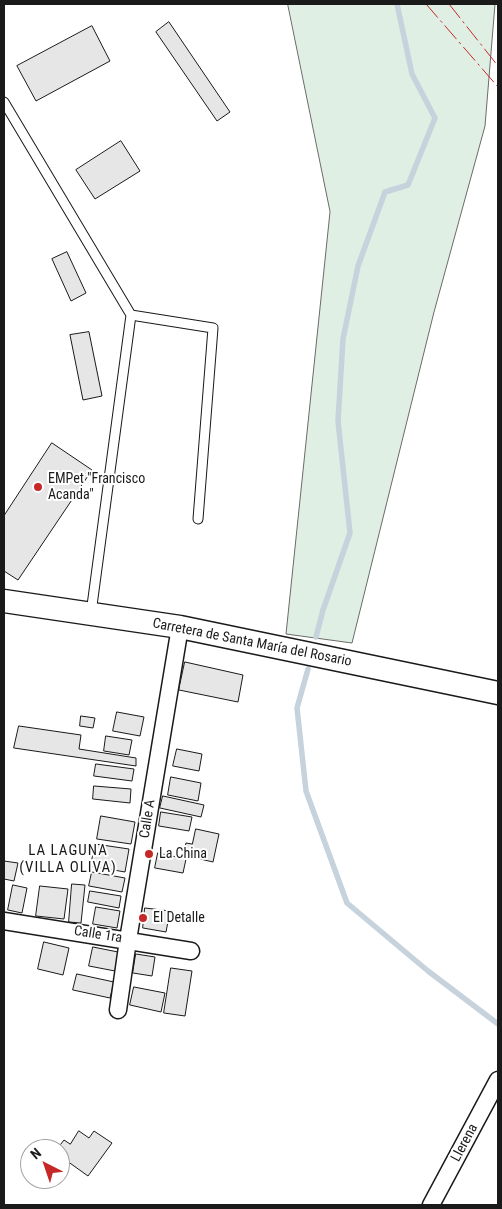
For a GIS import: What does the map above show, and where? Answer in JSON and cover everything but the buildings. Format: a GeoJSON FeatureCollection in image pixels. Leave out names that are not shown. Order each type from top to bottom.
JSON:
{"type":"FeatureCollection","features":[{"type":"Feature","properties":{"kind":"main road","name":"Carretera de Santa María del Rosario"},"geometry":{"type":"LineString","coordinates":[[4,601],[180,627],[498,693]]}},
{"type":"Feature","properties":{"kind":"street","name":"Calle A"},"geometry":{"type":"LineString","coordinates":[[118,1010],[180,627]]}},
{"type":"Feature","properties":{"kind":"street","name":"Calle 1ra"},"geometry":{"type":"LineString","coordinates":[[4,922],[191,951]]}},
{"type":"Feature","properties":{"kind":"street","name":"Llerena"},"geometry":{"type":"LineString","coordinates":[[431,1205],[498,1080]]}},
{"type":"Feature","properties":{"kind":"lane"},"geometry":{"type":"LineString","coordinates":[[4,102],[131,315],[91,613]]}},
{"type":"Feature","properties":{"kind":"lane"},"geometry":{"type":"LineString","coordinates":[[131,315],[213,328],[198,520]]}},
{"type":"Feature","properties":{"kind":"green space"},"geometry":{"type":"Polygon","coordinates":[[[288,4],[495,4],[485,126],[434,312],[352,643],[286,634],[330,212],[288,4]]]}},
{"type":"Feature","properties":{"kind":"waterway"},"geometry":{"type":"LineString","coordinates":[[316,637],[323,610],[350,533],[338,421],[343,339],[358,266],[385,192],[408,185],[435,118],[412,74],[397,4]]}},
{"type":"Feature","properties":{"kind":"waterway"},"geometry":{"type":"LineString","coordinates":[[308,669],[297,708],[306,791],[347,903],[428,971],[498,1024]]}},
{"type":"Feature","properties":{"kind":"power"},"geometry":{"type":"LineString","coordinates":[[426,4],[498,87]]}},
{"type":"Feature","properties":{"kind":"power"},"geometry":{"type":"LineString","coordinates":[[449,4],[498,66]]}},
{"type":"Feature","properties":{"kind":"place","name":"EMPet \"Francisco Acanda\""},"geometry":{"type":"Point","coordinates":[38,487]}},
{"type":"Feature","properties":{"kind":"place","name":"La China"},"geometry":{"type":"Point","coordinates":[149,854]}},
{"type":"Feature","properties":{"kind":"place","name":"El Detalle"},"geometry":{"type":"Point","coordinates":[143,918]}},
{"type":"Feature","properties":{"kind":"district","name":"LA LAGUNA (VILLA OLIVA)"},"geometry":{"type":"Point","coordinates":[68,860]}}]}
